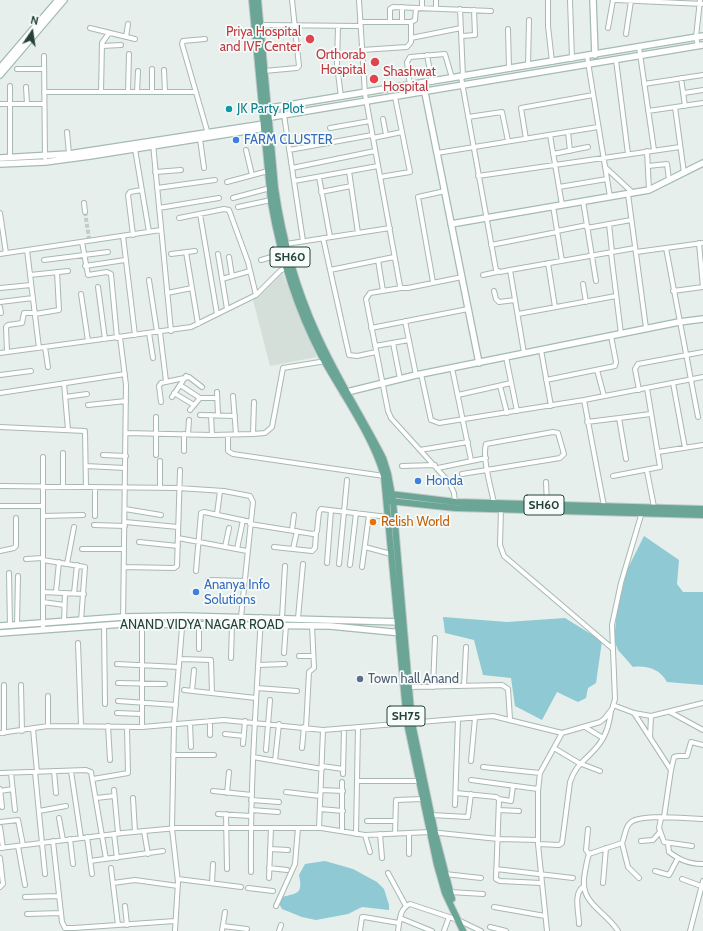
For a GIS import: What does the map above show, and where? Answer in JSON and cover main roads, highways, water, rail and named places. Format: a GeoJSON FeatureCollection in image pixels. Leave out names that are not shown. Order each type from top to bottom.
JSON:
{"type":"FeatureCollection","features":[{"type":"Feature","properties":{"kind":"main road","name":"SH60"},"geometry":{"type":"LineString","coordinates":[[252,0],[265,109]]}},
{"type":"Feature","properties":{"kind":"main road","name":"SH60"},"geometry":{"type":"LineString","coordinates":[[258,0],[264,71],[265,122],[271,200],[282,254],[289,266]]}},
{"type":"Feature","properties":{"kind":"main road","name":"SH60"},"geometry":{"type":"LineString","coordinates":[[265,122],[289,266],[310,333],[328,361],[383,458],[389,494]]}},
{"type":"Feature","properties":{"kind":"main road","name":"SH60"},"geometry":{"type":"LineString","coordinates":[[346,393],[378,458],[389,494]]}},
{"type":"Feature","properties":{"kind":"main road","name":"SH60"},"geometry":{"type":"LineString","coordinates":[[389,494],[455,505]]}},
{"type":"Feature","properties":{"kind":"main road","name":"SH75"},"geometry":{"type":"LineString","coordinates":[[389,494],[410,687],[410,723],[431,815],[432,832],[445,893],[467,931]]}},
{"type":"Feature","properties":{"kind":"main road","name":"SH60"},"geometry":{"type":"LineString","coordinates":[[390,501],[494,506],[604,506],[703,515]]}},
{"type":"Feature","properties":{"kind":"main road","name":"SH75"},"geometry":{"type":"LineString","coordinates":[[390,501],[388,517],[397,632],[419,781],[449,892],[461,921],[463,931]]}},
{"type":"Feature","properties":{"kind":"main road","name":"SH60"},"geometry":{"type":"LineString","coordinates":[[501,506],[643,510],[654,507],[703,510]]}},
{"type":"Feature","properties":{"kind":"water"},"geometry":{"type":"Polygon","coordinates":[[[644,536],[679,560],[677,584],[683,592],[703,592],[703,685],[667,682],[661,674],[653,669],[648,667],[633,667],[618,650],[614,640],[617,612],[627,570],[644,536]]]}},
{"type":"Feature","properties":{"kind":"water"},"geometry":{"type":"Polygon","coordinates":[[[443,617],[507,622],[565,618],[602,641],[596,683],[588,688],[586,698],[578,702],[557,692],[542,720],[515,706],[511,678],[483,675],[474,640],[445,633],[443,617]]]}},
{"type":"Feature","properties":{"kind":"water"},"geometry":{"type":"Polygon","coordinates":[[[325,861],[353,869],[377,882],[384,889],[389,910],[362,907],[348,914],[316,920],[302,917],[282,909],[279,904],[282,897],[298,892],[300,889],[299,875],[305,864],[325,861]]]}},
{"type":"Feature","properties":{"kind":"tunnel"},"geometry":{"type":"LineString","coordinates":[[85,212],[89,238]]}},
{"type":"Feature","properties":{"kind":"place","name":"Priya Hospital and IVF Center"},"geometry":{"type":"Point","coordinates":[310,39]}},
{"type":"Feature","properties":{"kind":"place","name":"Orthorab Hospital"},"geometry":{"type":"Point","coordinates":[375,62]}},
{"type":"Feature","properties":{"kind":"place","name":"Shashwat Hospital"},"geometry":{"type":"Point","coordinates":[374,79]}},
{"type":"Feature","properties":{"kind":"place","name":"JK Party Plot"},"geometry":{"type":"Point","coordinates":[229,109]}},
{"type":"Feature","properties":{"kind":"place","name":"FARM CLUSTER"},"geometry":{"type":"Point","coordinates":[236,140]}},
{"type":"Feature","properties":{"kind":"place","name":"Honda"},"geometry":{"type":"Point","coordinates":[418,481]}},
{"type":"Feature","properties":{"kind":"place","name":"Relish World"},"geometry":{"type":"Point","coordinates":[373,522]}},
{"type":"Feature","properties":{"kind":"place","name":"Ananya Info Solutions"},"geometry":{"type":"Point","coordinates":[196,592]}},
{"type":"Feature","properties":{"kind":"place","name":"Town hall Anand"},"geometry":{"type":"Point","coordinates":[360,679]}}]}
